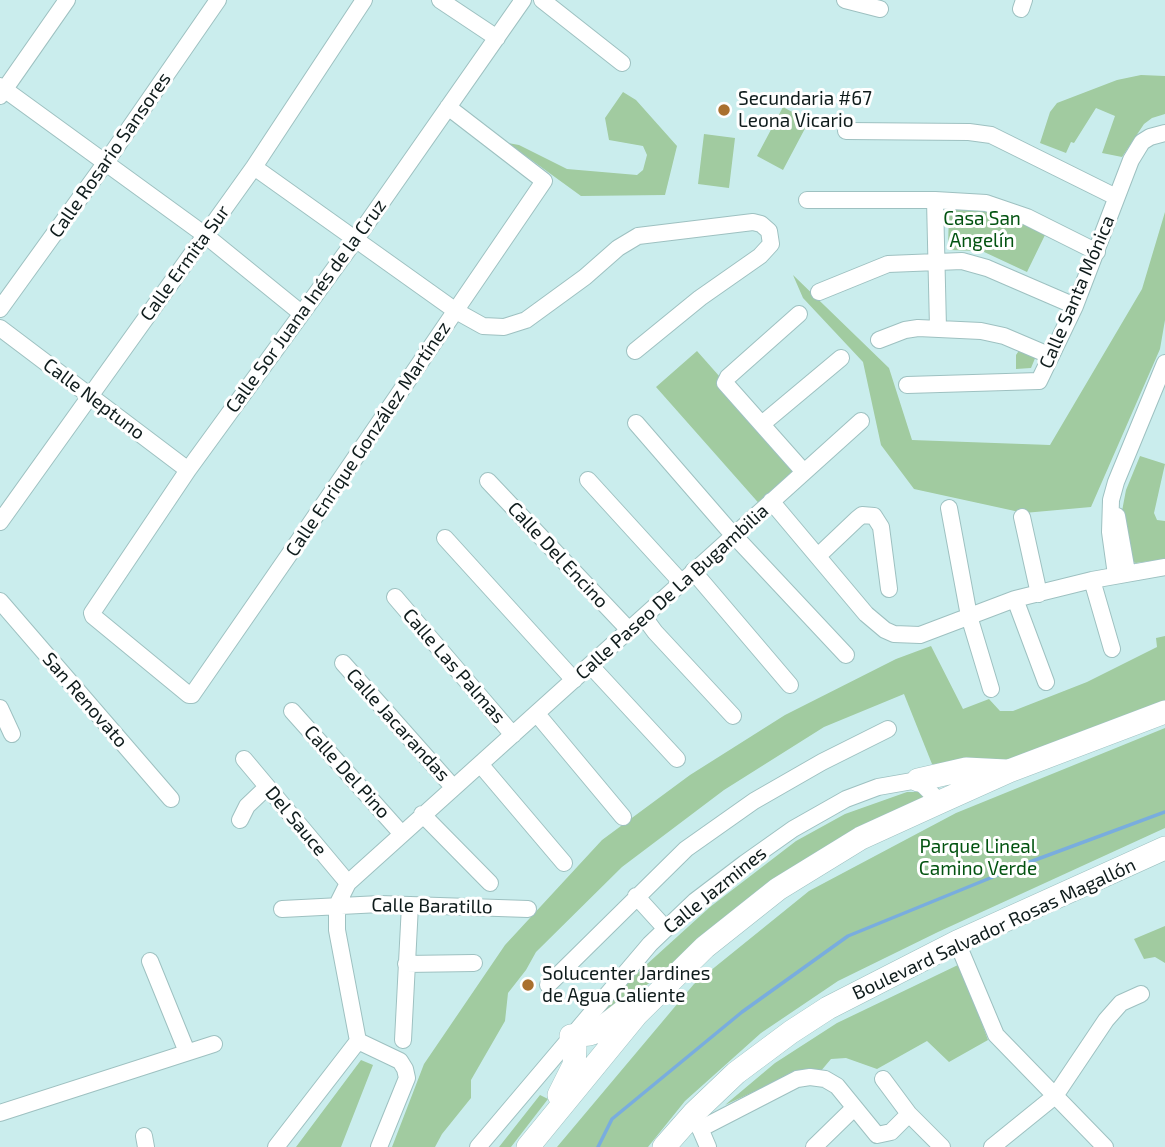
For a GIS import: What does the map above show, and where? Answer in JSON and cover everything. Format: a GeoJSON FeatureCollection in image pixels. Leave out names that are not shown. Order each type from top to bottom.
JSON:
{"type":"FeatureCollection","features":[{"type":"Feature","properties":{"kind":"highway"},"geometry":{"type":"LineString","coordinates":[[531,1144],[570,1075],[575,1057],[571,1036],[589,1034],[607,1025],[778,889],[861,838],[1009,771],[1165,712]]}},
{"type":"Feature","properties":{"kind":"highway"},"geometry":{"type":"LineString","coordinates":[[918,780],[966,769],[1009,771]]}},
{"type":"Feature","properties":{"kind":"highway","name":"Boulevard Salvador Rosas Magallón"},"geometry":{"type":"LineString","coordinates":[[664,1147],[697,1121],[737,1073],[828,1008],[957,942],[1165,848]]}},
{"type":"Feature","properties":{"kind":"highway"},"geometry":{"type":"LineString","coordinates":[[531,1144],[637,1014],[705,947]]}},
{"type":"Feature","properties":{"kind":"street"},"geometry":{"type":"LineString","coordinates":[[67,0],[1,91],[106,162],[205,235],[301,313]]}},
{"type":"Feature","properties":{"kind":"street","name":"Calle Rosario Sansores"},"geometry":{"type":"LineString","coordinates":[[0,309],[218,0]]}},
{"type":"Feature","properties":{"kind":"street","name":"Calle Ermita Sur"},"geometry":{"type":"LineString","coordinates":[[0,522],[254,167],[364,0]]}},
{"type":"Feature","properties":{"kind":"street"},"geometry":{"type":"LineString","coordinates":[[440,0],[497,38]]}},
{"type":"Feature","properties":{"kind":"street","name":"Calle Sor Juana Inés de la Cruz"},"geometry":{"type":"LineString","coordinates":[[92,615],[188,470],[356,239],[523,0]]}},
{"type":"Feature","properties":{"kind":"street"},"geometry":{"type":"LineString","coordinates":[[542,0],[622,63]]}},
{"type":"Feature","properties":{"kind":"street"},"geometry":{"type":"LineString","coordinates":[[845,0],[880,9]]}},
{"type":"Feature","properties":{"kind":"street","name":"Calle Enrique González Martínez"},"geometry":{"type":"LineString","coordinates":[[92,615],[191,695],[544,181],[448,107]]}},
{"type":"Feature","properties":{"kind":"street"},"geometry":{"type":"LineString","coordinates":[[846,131],[969,132],[991,135],[1116,197]]}},
{"type":"Feature","properties":{"kind":"street","name":"Calle Santa Mónica"},"geometry":{"type":"LineString","coordinates":[[907,385],[1034,382],[1042,377],[1097,251],[1130,163],[1142,142],[1165,133]]}},
{"type":"Feature","properties":{"kind":"street"},"geometry":{"type":"LineString","coordinates":[[254,167],[456,311],[483,326],[515,326],[535,314],[585,277],[618,248],[638,236],[754,222],[761,223],[769,231],[771,244],[760,257],[700,298],[635,351]]}},
{"type":"Feature","properties":{"kind":"street"},"geometry":{"type":"LineString","coordinates":[[807,200],[975,202],[1005,208],[1097,251]]}},
{"type":"Feature","properties":{"kind":"street"},"geometry":{"type":"LineString","coordinates":[[935,200],[938,328]]}},
{"type":"Feature","properties":{"kind":"street"},"geometry":{"type":"LineString","coordinates":[[819,292],[888,264],[937,261],[974,263],[1074,306]]}},
{"type":"Feature","properties":{"kind":"street"},"geometry":{"type":"LineString","coordinates":[[799,314],[725,383],[804,472]]}},
{"type":"Feature","properties":{"kind":"street","name":"Calle Neptuno"},"geometry":{"type":"LineString","coordinates":[[0,328],[188,470]]}},
{"type":"Feature","properties":{"kind":"street"},"geometry":{"type":"LineString","coordinates":[[879,340],[905,330],[938,328],[993,333],[1051,356]]}},
{"type":"Feature","properties":{"kind":"street"},"geometry":{"type":"LineString","coordinates":[[762,424],[841,358]]}},
{"type":"Feature","properties":{"kind":"street"},"geometry":{"type":"LineString","coordinates":[[1121,574],[1121,532],[1111,500],[1165,363]]}},
{"type":"Feature","properties":{"kind":"street"},"geometry":{"type":"LineString","coordinates":[[771,501],[861,421]]}},
{"type":"Feature","properties":{"kind":"street"},"geometry":{"type":"LineString","coordinates":[[636,423],[846,655]]}},
{"type":"Feature","properties":{"kind":"street"},"geometry":{"type":"LineString","coordinates":[[588,480],[687,577],[790,685]]}},
{"type":"Feature","properties":{"kind":"street","name":"Calle Del Encino"},"geometry":{"type":"LineString","coordinates":[[488,481],[629,630]]}},
{"type":"Feature","properties":{"kind":"street","name":"Calle Paseo De La Bugambilia"},"geometry":{"type":"LineString","coordinates":[[358,1041],[337,930],[337,905],[348,883],[771,501],[866,614],[894,634],[920,635],[1015,599],[1092,580],[1165,567]]}},
{"type":"Feature","properties":{"kind":"street"},"geometry":{"type":"LineString","coordinates":[[949,508],[969,616],[991,689]]}},
{"type":"Feature","properties":{"kind":"street"},"geometry":{"type":"LineString","coordinates":[[818,556],[857,519],[868,514],[874,516],[881,527],[888,589]]}},
{"type":"Feature","properties":{"kind":"street"},"geometry":{"type":"LineString","coordinates":[[1022,517],[1039,594]]}},
{"type":"Feature","properties":{"kind":"street"},"geometry":{"type":"LineString","coordinates":[[445,538],[574,680]]}},
{"type":"Feature","properties":{"kind":"street"},"geometry":{"type":"LineString","coordinates":[[1092,580],[1112,649]]}},
{"type":"Feature","properties":{"kind":"street","name":"Calle Las Palmas"},"geometry":{"type":"LineString","coordinates":[[395,597],[513,735]]}},
{"type":"Feature","properties":{"kind":"street"},"geometry":{"type":"LineString","coordinates":[[1015,599],[1046,682]]}},
{"type":"Feature","properties":{"kind":"street","name":"San Renovato"},"geometry":{"type":"LineString","coordinates":[[0,601],[171,799]]}},
{"type":"Feature","properties":{"kind":"street"},"geometry":{"type":"LineString","coordinates":[[644,617],[733,716]]}},
{"type":"Feature","properties":{"kind":"street","name":"Calle Jacarandas"},"geometry":{"type":"LineString","coordinates":[[343,663],[453,787]]}},
{"type":"Feature","properties":{"kind":"street"},"geometry":{"type":"LineString","coordinates":[[590,666],[677,759]]}},
{"type":"Feature","properties":{"kind":"street"},"geometry":{"type":"LineString","coordinates":[[0,708],[12,734]]}},
{"type":"Feature","properties":{"kind":"street","name":"Calle Del Pino"},"geometry":{"type":"LineString","coordinates":[[292,711],[401,833]]}},
{"type":"Feature","properties":{"kind":"street"},"geometry":{"type":"LineString","coordinates":[[537,714],[623,817]]}},
{"type":"Feature","properties":{"kind":"street"},"geometry":{"type":"LineString","coordinates":[[548,985],[686,849],[754,800],[822,761],[888,729]]}},
{"type":"Feature","properties":{"kind":"street","name":"Del Sauce"},"geometry":{"type":"LineString","coordinates":[[244,759],[348,883]]}},
{"type":"Feature","properties":{"kind":"street"},"geometry":{"type":"LineString","coordinates":[[480,764],[564,863]]}},
{"type":"Feature","properties":{"kind":"street"},"geometry":{"type":"LineString","coordinates":[[918,780],[940,802]]}},
{"type":"Feature","properties":{"kind":"street","name":"Calle Jazmines"},"geometry":{"type":"LineString","coordinates":[[478,1147],[571,1036],[666,929],[695,901],[793,829],[846,799],[878,787],[918,780]]}},
{"type":"Feature","properties":{"kind":"street"},"geometry":{"type":"LineString","coordinates":[[240,820],[247,806],[267,788]]}},
{"type":"Feature","properties":{"kind":"street"},"geometry":{"type":"LineString","coordinates":[[422,814],[490,883]]}},
{"type":"Feature","properties":{"kind":"street"},"geometry":{"type":"LineString","coordinates":[[636,896],[666,929]]}},
{"type":"Feature","properties":{"kind":"street","name":"Calle Baratillo"},"geometry":{"type":"LineString","coordinates":[[282,908],[337,905],[528,908]]}},
{"type":"Feature","properties":{"kind":"street"},"geometry":{"type":"LineString","coordinates":[[403,1040],[410,905]]}},
{"type":"Feature","properties":{"kind":"street"},"geometry":{"type":"LineString","coordinates":[[957,942],[996,1035],[1105,1147]]}},
{"type":"Feature","properties":{"kind":"street"},"geometry":{"type":"LineString","coordinates":[[150,961],[187,1052]]}},
{"type":"Feature","properties":{"kind":"street"},"geometry":{"type":"LineString","coordinates":[[406,964],[474,963]]}},
{"type":"Feature","properties":{"kind":"street"},"geometry":{"type":"LineString","coordinates":[[992,1147],[1055,1096],[1106,1020],[1121,1003],[1142,994]]}},
{"type":"Feature","properties":{"kind":"street"},"geometry":{"type":"LineString","coordinates":[[276,1147],[358,1041],[400,1061],[407,1078],[379,1147]]}},
{"type":"Feature","properties":{"kind":"street"},"geometry":{"type":"LineString","coordinates":[[0,1113],[214,1044]]}},
{"type":"Feature","properties":{"kind":"street"},"geometry":{"type":"LineString","coordinates":[[708,1147],[697,1121],[797,1079],[810,1077],[832,1083],[877,1135],[891,1132],[909,1114]]}},
{"type":"Feature","properties":{"kind":"street"},"geometry":{"type":"LineString","coordinates":[[883,1079],[909,1114],[942,1147]]}},
{"type":"Feature","properties":{"kind":"street"},"geometry":{"type":"LineString","coordinates":[[814,1147],[853,1109]]}},
{"type":"Feature","properties":{"kind":"green space"},"geometry":{"type":"Polygon","coordinates":[[[1141,75],[1165,76],[1165,114],[1144,124],[1122,157],[1102,153],[1115,116],[1096,108],[1066,153],[1040,143],[1050,112],[1057,103],[1117,80],[1141,75]]]}},
{"type":"Feature","properties":{"kind":"green space"},"geometry":{"type":"Polygon","coordinates":[[[623,92],[636,100],[677,146],[665,195],[581,196],[508,143],[519,145],[567,169],[637,175],[643,170],[647,155],[643,146],[609,140],[605,118],[623,92]]]}},
{"type":"Feature","properties":{"kind":"green space"},"geometry":{"type":"Polygon","coordinates":[[[783,107],[809,121],[783,170],[757,156],[783,107]]]}},
{"type":"Feature","properties":{"kind":"green space"},"geometry":{"type":"Polygon","coordinates":[[[704,134],[735,138],[729,188],[698,184],[704,134]]]}},
{"type":"Feature","properties":{"kind":"green space","name":"Casa San Angelín"},"geometry":{"type":"Polygon","coordinates":[[[949,209],[986,209],[1045,235],[1027,272],[982,251],[948,250],[949,209]]]}},
{"type":"Feature","properties":{"kind":"green space"},"geometry":{"type":"Polygon","coordinates":[[[1165,212],[1165,320],[1160,349],[1091,507],[1024,513],[914,489],[881,445],[863,362],[803,298],[793,275],[889,368],[912,440],[1050,445],[1142,289],[1165,212]]]}},
{"type":"Feature","properties":{"kind":"green space"},"geometry":{"type":"Polygon","coordinates":[[[1020,349],[1036,356],[1031,368],[1016,369],[1016,355],[1020,349]]]}},
{"type":"Feature","properties":{"kind":"green space"},"geometry":{"type":"Polygon","coordinates":[[[697,351],[804,472],[763,508],[656,387],[697,351]]]}},
{"type":"Feature","properties":{"kind":"green space"},"geometry":{"type":"Polygon","coordinates":[[[1140,456],[1165,464],[1154,513],[1157,520],[1165,521],[1165,559],[1136,563],[1132,562],[1122,511],[1126,490],[1140,456]]]}},
{"type":"Feature","properties":{"kind":"green space"},"geometry":{"type":"Polygon","coordinates":[[[1165,636],[1165,700],[1010,762],[932,764],[904,694],[824,727],[724,790],[622,867],[536,952],[508,993],[505,1021],[471,1080],[471,1098],[435,1147],[392,1147],[424,1064],[505,945],[602,840],[690,775],[785,715],[896,659],[931,646],[963,709],[989,699],[1000,711],[1013,711],[1087,682],[1157,647],[1156,638],[1165,636]]]}},
{"type":"Feature","properties":{"kind":"green space","name":"Parque Lineal Camino Verde"},"geometry":{"type":"Polygon","coordinates":[[[1165,728],[1165,828],[838,981],[761,1033],[685,1101],[648,1147],[557,1147],[694,984],[809,891],[956,813],[1165,728]]]}},
{"type":"Feature","properties":{"kind":"green space"},"geometry":{"type":"Polygon","coordinates":[[[907,792],[919,792],[927,796],[707,934],[652,981],[592,1026],[620,990],[646,965],[710,907],[796,841],[845,814],[907,792]]]}},
{"type":"Feature","properties":{"kind":"green space"},"geometry":{"type":"Polygon","coordinates":[[[1165,926],[1165,963],[1155,957],[1144,959],[1134,939],[1165,926]]]}},
{"type":"Feature","properties":{"kind":"green space"},"geometry":{"type":"Polygon","coordinates":[[[960,964],[988,1040],[949,1062],[927,1041],[877,1069],[846,1058],[831,1059],[820,1072],[797,1072],[725,1105],[775,1063],[837,1023],[960,964]]]}},
{"type":"Feature","properties":{"kind":"green space"},"geometry":{"type":"Polygon","coordinates":[[[361,1060],[373,1065],[341,1147],[296,1147],[361,1060]]]}},
{"type":"Feature","properties":{"kind":"green space"},"geometry":{"type":"Polygon","coordinates":[[[540,1095],[548,1099],[511,1147],[499,1147],[540,1095]]]}},
{"type":"Feature","properties":{"kind":"waterway"},"geometry":{"type":"LineString","coordinates":[[598,1147],[612,1119],[742,1012],[848,936],[1027,863],[1165,812]]}},
{"type":"Feature","properties":{"kind":"place","name":"Secundaria #67 Leona Vicario"},"geometry":{"type":"Point","coordinates":[724,110]}},
{"type":"Feature","properties":{"kind":"place","name":"Solucenter Jardines de Agua Caliente"},"geometry":{"type":"Point","coordinates":[528,985]}}]}
